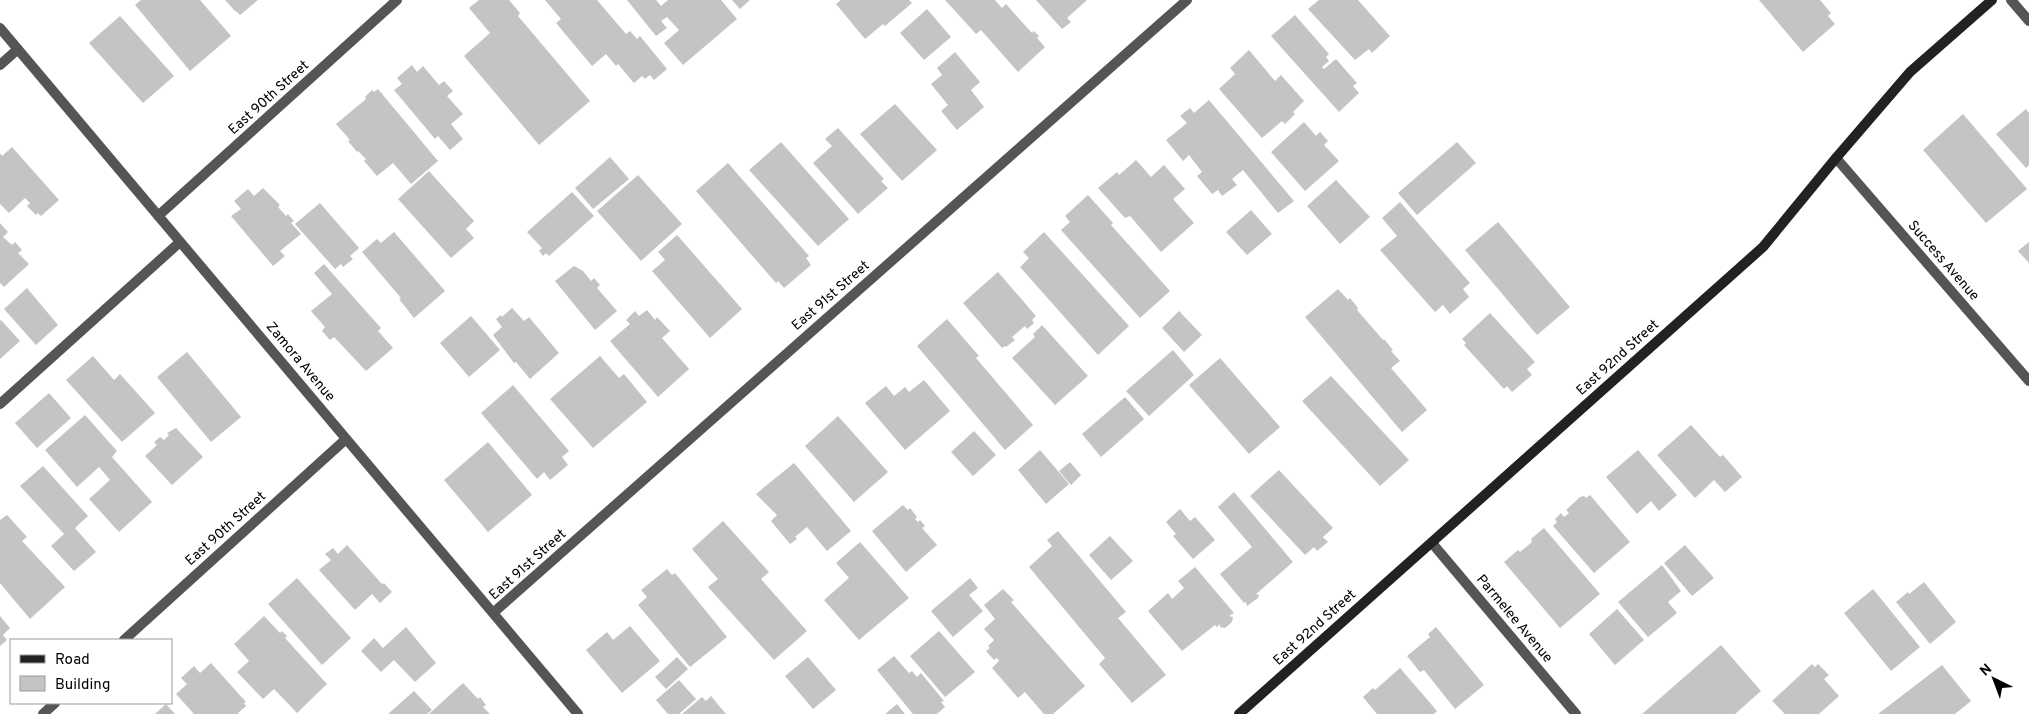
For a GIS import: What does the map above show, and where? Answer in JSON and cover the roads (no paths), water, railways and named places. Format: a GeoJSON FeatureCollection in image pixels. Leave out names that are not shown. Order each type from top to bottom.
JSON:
{"type":"FeatureCollection","features":[{"type":"Feature","properties":{"kind":"street","name":"East 90th Street"},"geometry":{"type":"LineString","coordinates":[[158,216],[398,0]]}},
{"type":"Feature","properties":{"kind":"street","name":"East 91st Street"},"geometry":{"type":"LineString","coordinates":[[494,613],[1187,0]]}},
{"type":"Feature","properties":{"kind":"street","name":"East 92nd Street"},"geometry":{"type":"LineString","coordinates":[[1239,714],[1764,247],[1836,158],[1910,72],[1992,0]]}},
{"type":"Feature","properties":{"kind":"street"},"geometry":{"type":"LineString","coordinates":[[2011,0],[2029,21]]}},
{"type":"Feature","properties":{"kind":"street","name":"Zamora Avenue"},"geometry":{"type":"LineString","coordinates":[[0,28],[578,714]]}},
{"type":"Feature","properties":{"kind":"street"},"geometry":{"type":"LineString","coordinates":[[0,66],[18,50]]}},
{"type":"Feature","properties":{"kind":"street","name":"Success Avenue"},"geometry":{"type":"LineString","coordinates":[[1836,158],[2029,381]]}},
{"type":"Feature","properties":{"kind":"street"},"geometry":{"type":"LineString","coordinates":[[0,404],[180,242]]}},
{"type":"Feature","properties":{"kind":"street","name":"East 90th Street"},"geometry":{"type":"LineString","coordinates":[[125,639],[346,439]]}},
{"type":"Feature","properties":{"kind":"street","name":"Parmelee Avenue"},"geometry":{"type":"LineString","coordinates":[[1432,543],[1576,714]]}},
{"type":"Feature","properties":{"kind":"street"},"geometry":{"type":"LineString","coordinates":[[43,714],[54,704]]}}]}
